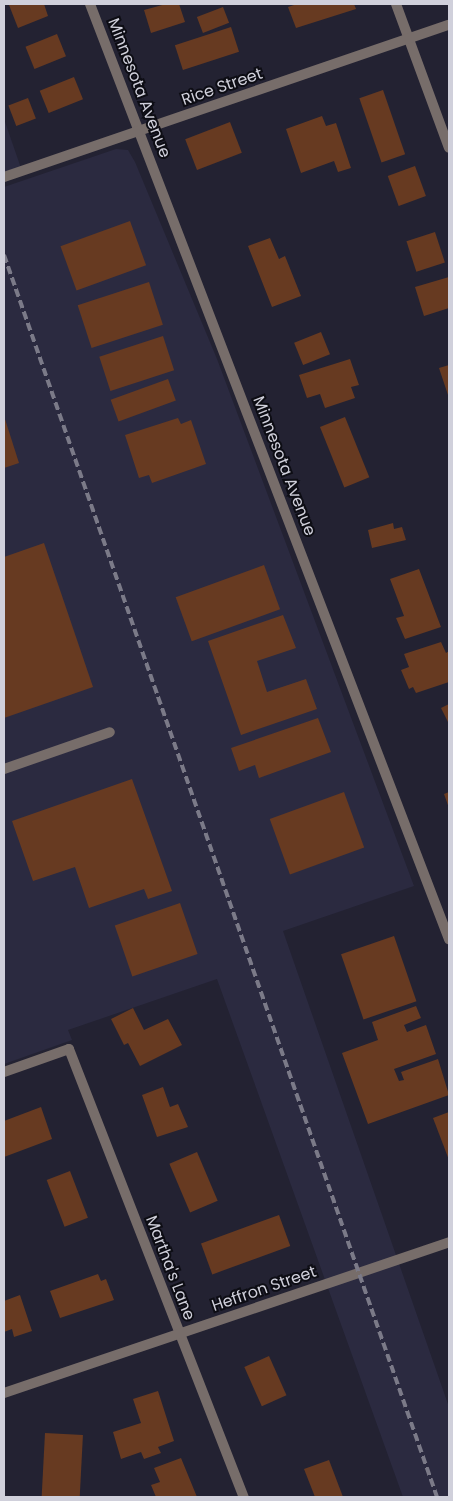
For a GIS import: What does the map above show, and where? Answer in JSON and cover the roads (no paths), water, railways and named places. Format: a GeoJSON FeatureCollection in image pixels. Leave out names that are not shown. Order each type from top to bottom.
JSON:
{"type":"FeatureCollection","features":[{"type":"Feature","properties":{"kind":"street","name":"Minnesota Avenue"},"geometry":{"type":"LineString","coordinates":[[90,4],[140,130],[449,939]]}},
{"type":"Feature","properties":{"kind":"street"},"geometry":{"type":"LineString","coordinates":[[396,4],[449,148]]}},
{"type":"Feature","properties":{"kind":"street","name":"Rice Street"},"geometry":{"type":"LineString","coordinates":[[4,176],[449,25]]}},
{"type":"Feature","properties":{"kind":"street"},"geometry":{"type":"LineString","coordinates":[[4,769],[110,732]]}},
{"type":"Feature","properties":{"kind":"street","name":"Martha's Lane"},"geometry":{"type":"LineString","coordinates":[[4,1072],[69,1049],[244,1497]]}},
{"type":"Feature","properties":{"kind":"street","name":"Heffron Street"},"geometry":{"type":"LineString","coordinates":[[4,1393],[449,1242]]}},
{"type":"Feature","properties":{"kind":"railway"},"geometry":{"type":"LineString","coordinates":[[4,255],[437,1497]]}}]}
